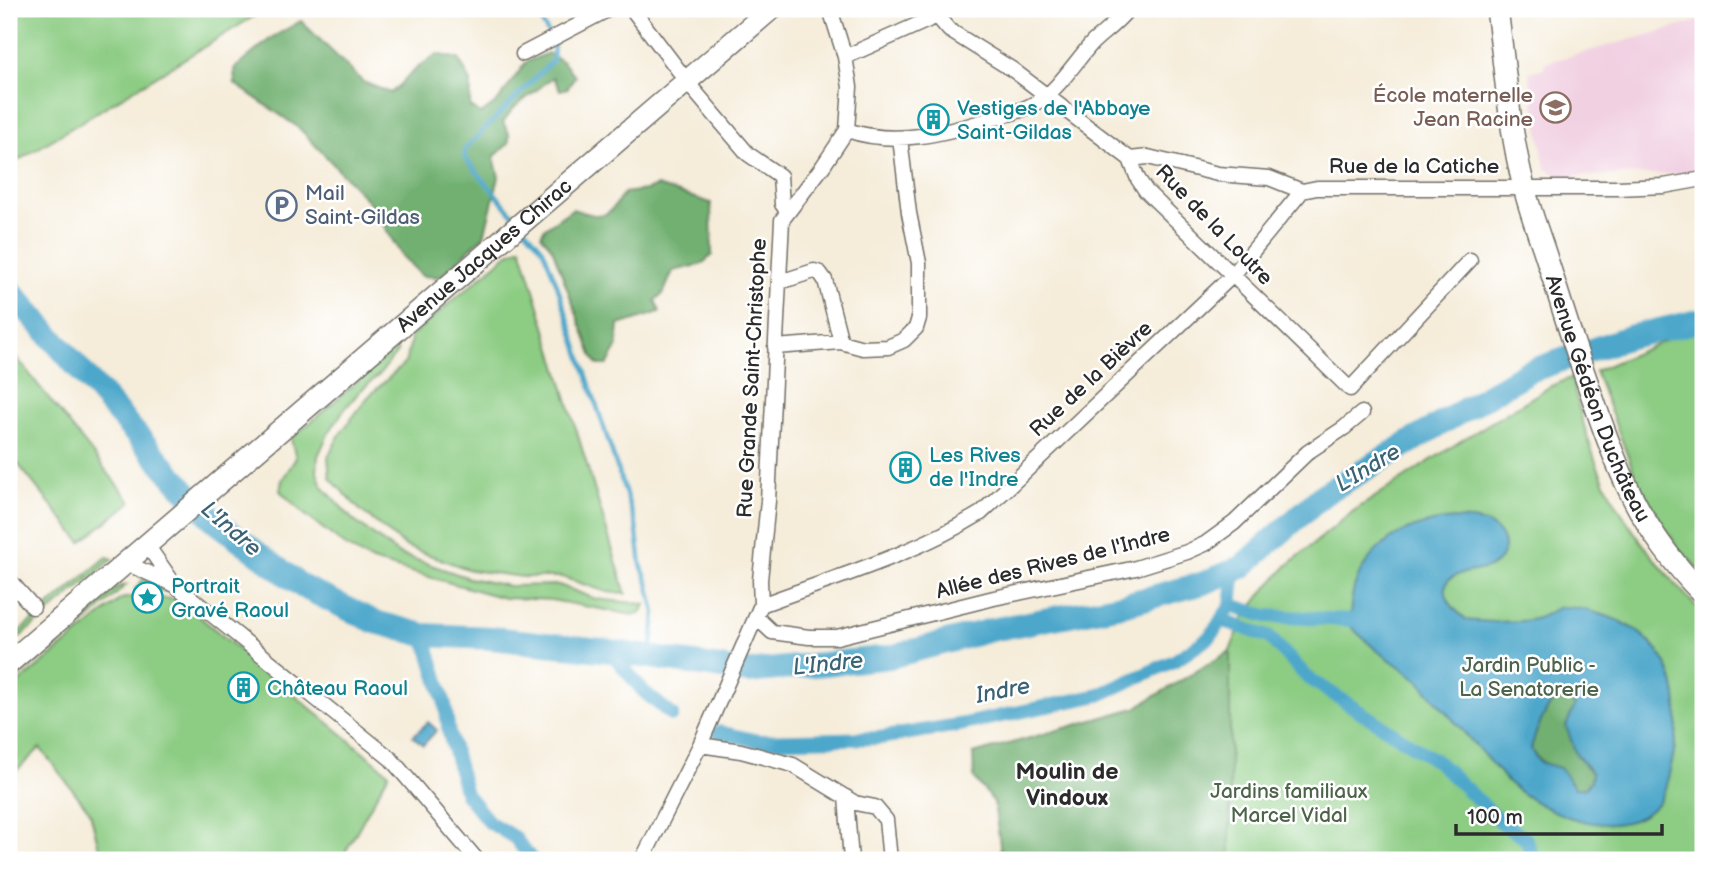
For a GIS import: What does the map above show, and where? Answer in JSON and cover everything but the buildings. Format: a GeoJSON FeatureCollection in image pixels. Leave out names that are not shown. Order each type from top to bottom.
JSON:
{"type":"FeatureCollection","features":[{"type":"Feature","properties":{"kind":"main road","name":"Avenue Jacques Chirac"},"geometry":{"type":"LineString","coordinates":[[9,663],[771,9]]}},
{"type":"Feature","properties":{"kind":"main road","name":"Avenue Gédéon Duchâteau"},"geometry":{"type":"LineString","coordinates":[[1497,9],[1514,142],[1524,187],[1562,310],[1611,449],[1640,514],[1679,569],[1703,594]]}},
{"type":"Feature","properties":{"kind":"street"},"geometry":{"type":"LineString","coordinates":[[523,54],[609,9]]}},
{"type":"Feature","properties":{"kind":"street"},"geometry":{"type":"LineString","coordinates":[[632,9],[686,80],[748,154],[780,176],[782,204],[787,211]]}},
{"type":"Feature","properties":{"kind":"street","name":"Rue Grande Saint-Christophe"},"geometry":{"type":"LineString","coordinates":[[757,614],[768,501],[782,220],[823,166],[846,130],[850,87],[845,57],[830,9]]}},
{"type":"Feature","properties":{"kind":"street"},"geometry":{"type":"LineString","coordinates":[[846,130],[856,134],[900,138],[946,133],[1021,110],[1047,95],[1121,11]]}},
{"type":"Feature","properties":{"kind":"street"},"geometry":{"type":"LineString","coordinates":[[845,57],[934,12]]}},
{"type":"Feature","properties":{"kind":"street","name":"Rue de la Loutre"},"geometry":{"type":"LineString","coordinates":[[934,12],[949,30],[1013,69],[1130,159],[1146,191],[1350,389],[1470,260]]}},
{"type":"Feature","properties":{"kind":"street"},"geometry":{"type":"LineString","coordinates":[[775,347],[841,342],[863,348],[888,347],[904,340],[916,328],[919,318],[919,262],[909,213],[900,138]]}},
{"type":"Feature","properties":{"kind":"street","name":"Rue de la Catiche"},"geometry":{"type":"LineString","coordinates":[[1130,159],[1148,157],[1218,174],[1269,178],[1303,191],[1317,188],[1641,187],[1703,179]]}},
{"type":"Feature","properties":{"kind":"street","name":"Rue de la Bièvre"},"geometry":{"type":"LineString","coordinates":[[757,614],[901,555],[943,536],[981,513],[1233,275],[1303,191]]}},
{"type":"Feature","properties":{"kind":"street"},"geometry":{"type":"LineString","coordinates":[[780,282],[814,271],[820,272],[825,280],[841,342]]}},
{"type":"Feature","properties":{"kind":"street","name":"Allée des Rives de l'Indre"},"geometry":{"type":"LineString","coordinates":[[757,614],[772,632],[809,637],[837,637],[994,598],[1136,568],[1187,552],[1205,544],[1234,523],[1308,452],[1362,413]]}},
{"type":"Feature","properties":{"kind":"street"},"geometry":{"type":"LineString","coordinates":[[152,540],[175,585]]}},
{"type":"Feature","properties":{"kind":"street"},"geometry":{"type":"LineString","coordinates":[[125,563],[175,585],[391,759],[477,860]]}},
{"type":"Feature","properties":{"kind":"street"},"geometry":{"type":"LineString","coordinates":[[9,580],[33,607]]}},
{"type":"Feature","properties":{"kind":"street"},"geometry":{"type":"LineString","coordinates":[[644,857],[702,739],[757,614]]}},
{"type":"Feature","properties":{"kind":"street"},"geometry":{"type":"LineString","coordinates":[[702,739],[793,765],[855,803],[874,807],[886,820],[890,860]]}},
{"type":"Feature","properties":{"kind":"street"},"geometry":{"type":"LineString","coordinates":[[846,797],[851,860]]}},
{"type":"Feature","properties":{"kind":"shaded area"},"geometry":{"type":"Polygon","coordinates":[[[1703,20],[1703,170],[1682,174],[1559,176],[1545,168],[1529,72],[1545,68],[1544,63],[1703,20]]]}},
{"type":"Feature","properties":{"kind":"green space"},"geometry":{"type":"Polygon","coordinates":[[[9,9],[266,9],[9,166],[9,9]]]}},
{"type":"Feature","properties":{"kind":"green space"},"geometry":{"type":"Polygon","coordinates":[[[301,21],[363,82],[391,93],[417,68],[437,54],[459,59],[471,82],[470,107],[481,114],[497,102],[526,62],[548,53],[563,62],[575,76],[568,88],[560,90],[553,77],[513,109],[503,122],[509,134],[509,143],[494,157],[499,177],[484,236],[440,277],[422,276],[402,256],[370,203],[299,128],[235,84],[234,69],[271,38],[301,21]]]}},
{"type":"Feature","properties":{"kind":"green space"},"geometry":{"type":"Polygon","coordinates":[[[657,186],[711,203],[712,255],[702,264],[673,271],[663,294],[655,300],[660,312],[619,325],[617,348],[607,365],[598,365],[552,248],[541,235],[544,229],[572,209],[603,215],[612,209],[624,193],[657,186]]]}},
{"type":"Feature","properties":{"kind":"green space"},"geometry":{"type":"Polygon","coordinates":[[[521,247],[626,594],[607,592],[562,577],[523,577],[470,570],[405,546],[359,509],[330,478],[328,457],[340,434],[368,397],[405,363],[410,337],[509,253],[521,247]]]}},
{"type":"Feature","properties":{"kind":"green space"},"geometry":{"type":"Polygon","coordinates":[[[1703,324],[1703,574],[1678,548],[1639,485],[1595,371],[1703,324]]]}},
{"type":"Feature","properties":{"kind":"green space"},"geometry":{"type":"Polygon","coordinates":[[[9,348],[131,502],[81,542],[9,453],[9,348]]]}},
{"type":"Feature","properties":{"kind":"green space"},"geometry":{"type":"Polygon","coordinates":[[[396,348],[398,351],[379,375],[360,391],[343,411],[318,456],[317,472],[322,486],[353,520],[399,554],[469,578],[509,586],[559,585],[596,599],[645,604],[642,612],[633,615],[551,600],[504,598],[372,561],[347,547],[304,514],[280,491],[282,480],[296,458],[291,439],[396,348]]]}},
{"type":"Feature","properties":{"kind":"green space","name":"Jardin Public - La Senatorerie"},"geometry":{"type":"Polygon","coordinates":[[[1571,378],[1593,454],[1606,486],[1630,526],[1658,563],[1703,614],[1703,860],[1230,860],[1230,651],[1242,621],[1262,593],[1288,565],[1352,512],[1462,440],[1551,386],[1571,378]]]}},
{"type":"Feature","properties":{"kind":"green space"},"geometry":{"type":"Polygon","coordinates":[[[107,557],[113,559],[9,646],[9,640],[107,557]]]}},
{"type":"Feature","properties":{"kind":"green space"},"geometry":{"type":"Polygon","coordinates":[[[144,578],[178,592],[135,589],[144,578]]]}},
{"type":"Feature","properties":{"kind":"green space"},"geometry":{"type":"Polygon","coordinates":[[[126,585],[9,685],[9,680],[117,587],[126,585]]]}},
{"type":"Feature","properties":{"kind":"green space"},"geometry":{"type":"Polygon","coordinates":[[[121,599],[178,599],[389,773],[341,860],[102,860],[90,812],[40,748],[9,778],[9,691],[121,599]]]}},
{"type":"Feature","properties":{"kind":"green space"},"geometry":{"type":"Polygon","coordinates":[[[1230,651],[1230,860],[1002,860],[994,802],[974,778],[973,754],[1135,708],[1230,651]]]}},
{"type":"Feature","properties":{"kind":"green space"},"geometry":{"type":"Polygon","coordinates":[[[1559,696],[1572,701],[1575,706],[1584,766],[1592,773],[1591,781],[1585,788],[1575,788],[1531,750],[1541,720],[1559,696]]]}},
{"type":"Feature","properties":{"kind":"water"},"geometry":{"type":"Polygon","coordinates":[[[1454,519],[1478,521],[1494,528],[1503,540],[1504,548],[1496,564],[1448,580],[1447,597],[1466,620],[1527,620],[1541,617],[1558,608],[1573,607],[1625,624],[1659,652],[1669,670],[1675,691],[1676,737],[1672,762],[1659,802],[1639,818],[1600,824],[1579,820],[1558,813],[1521,793],[1507,781],[1417,679],[1375,649],[1351,627],[1351,604],[1356,583],[1365,565],[1377,550],[1393,538],[1432,522],[1454,519]],[[1559,696],[1554,700],[1541,720],[1531,750],[1539,762],[1560,768],[1575,788],[1585,788],[1591,781],[1592,773],[1576,754],[1566,726],[1575,706],[1572,701],[1559,696]]]}},
{"type":"Feature","properties":{"kind":"water"},"geometry":{"type":"Polygon","coordinates":[[[428,722],[437,730],[423,745],[413,736],[428,722]]]}},
{"type":"Feature","properties":{"kind":"waterway"},"geometry":{"type":"LineString","coordinates":[[516,218],[464,157],[466,148],[553,60],[554,43],[534,9]]}},
{"type":"Feature","properties":{"kind":"waterway"},"geometry":{"type":"LineString","coordinates":[[524,227],[543,249],[556,282],[636,525],[641,565],[655,613],[651,657]]}},
{"type":"Feature","properties":{"kind":"waterway","name":"L'Indre"},"geometry":{"type":"LineString","coordinates":[[9,289],[216,522],[303,587],[375,622],[424,635],[491,638],[610,651],[748,672],[890,657],[991,630],[1122,605],[1204,583],[1242,567],[1324,494],[1527,372],[1629,337],[1703,320]]}},
{"type":"Feature","properties":{"kind":"waterway","name":"Indre"},"geometry":{"type":"LineString","coordinates":[[719,732],[758,741],[879,738],[964,724],[1099,695],[1176,660],[1210,637],[1231,605],[1235,570]]}},
{"type":"Feature","properties":{"kind":"waterway"},"geometry":{"type":"LineString","coordinates":[[1231,605],[1266,616],[1350,620]]}},
{"type":"Feature","properties":{"kind":"waterway"},"geometry":{"type":"LineString","coordinates":[[1221,620],[1269,637],[1307,677],[1439,763],[1502,823],[1526,839],[1534,860]]}},
{"type":"Feature","properties":{"kind":"waterway"},"geometry":{"type":"LineString","coordinates":[[424,635],[445,704],[449,733],[466,794],[489,822],[515,838],[532,860]]}},
{"type":"Feature","properties":{"kind":"waterway","name":"Indre"},"geometry":{"type":"LineString","coordinates":[[610,651],[643,691],[672,715]]}},
{"type":"Feature","properties":{"kind":"place","name":"École maternelle Jean Racine"},"geometry":{"type":"Point","coordinates":[1556,107]}},
{"type":"Feature","properties":{"kind":"place","name":"Vestiges de l'Abbaye Saint-Gildas"},"geometry":{"type":"Point","coordinates":[934,120]}},
{"type":"Feature","properties":{"kind":"place","name":"Mail Saint-Gildas"},"geometry":{"type":"Point","coordinates":[282,205]}},
{"type":"Feature","properties":{"kind":"place","name":"Les Rives de l'Indre"},"geometry":{"type":"Point","coordinates":[906,467]}},
{"type":"Feature","properties":{"kind":"place","name":"Portrait Gravé Raoul"},"geometry":{"type":"Point","coordinates":[148,598]}},
{"type":"Feature","properties":{"kind":"place","name":"Château Raoul"},"geometry":{"type":"Point","coordinates":[244,688]}},
{"type":"Feature","properties":{"kind":"district","name":"Moulin de Vindoux"},"geometry":{"type":"Point","coordinates":[1067,785]}},
{"type":"Feature","properties":{"kind":"park label","name":"Jardins familiaux Marcel Vidal"},"geometry":{"type":"Point","coordinates":[1289,803]}}]}
